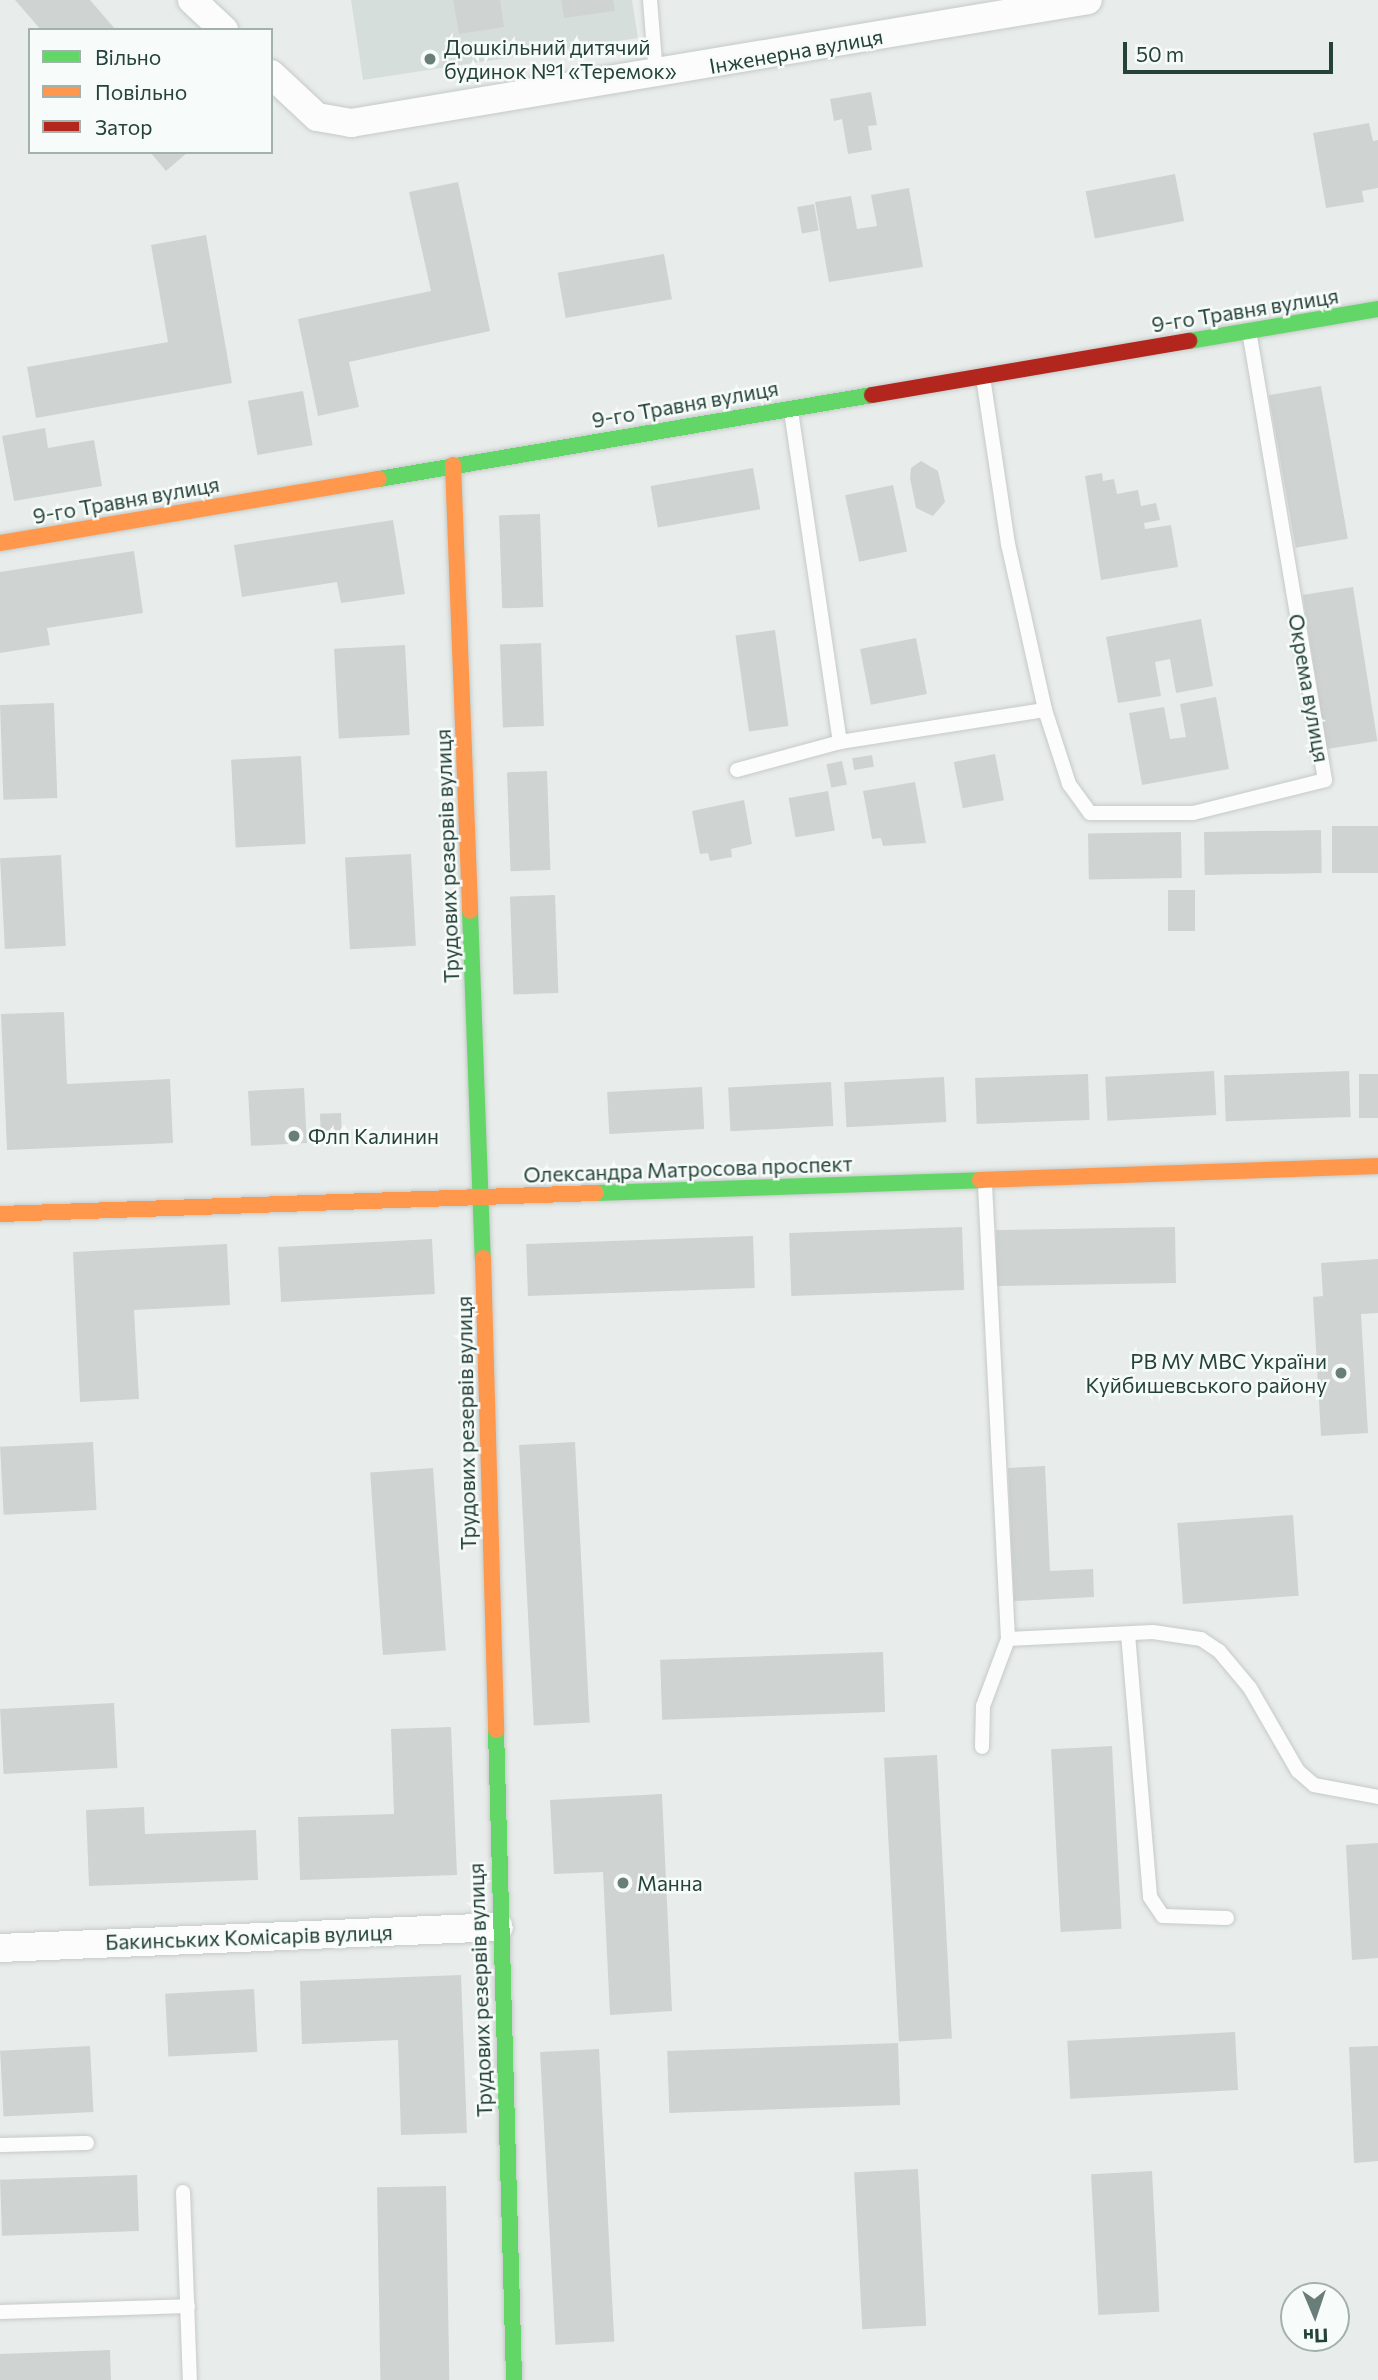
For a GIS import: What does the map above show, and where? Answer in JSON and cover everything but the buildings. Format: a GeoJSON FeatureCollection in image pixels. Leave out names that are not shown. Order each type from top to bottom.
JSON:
{"type":"FeatureCollection","features":[{"type":"Feature","properties":{"kind":"street"},"geometry":{"type":"LineString","coordinates":[[192,0],[222,28]]}},
{"type":"Feature","properties":{"kind":"street","name":"Інженерна вулиця"},"geometry":{"type":"LineString","coordinates":[[273,76],[317,117],[351,123],[656,75],[1088,0]]}},
{"type":"Feature","properties":{"kind":"street","name":"9-го Травня вулиця"},"geometry":{"type":"LineString","coordinates":[[0,543],[1378,309]]}},
{"type":"Feature","properties":{"kind":"street","name":"Трудових резервів вулиця"},"geometry":{"type":"LineString","coordinates":[[453,465],[481,1197],[499,1927],[514,2380]]}},
{"type":"Feature","properties":{"kind":"street","name":"Олександра Матросова проспект"},"geometry":{"type":"LineString","coordinates":[[0,1213],[1378,1166]]}},
{"type":"Feature","properties":{"kind":"street","name":"Бакинських Комісарів вулиця"},"geometry":{"type":"LineString","coordinates":[[0,1948],[499,1927]]}},
{"type":"Feature","properties":{"kind":"lane"},"geometry":{"type":"LineString","coordinates":[[650,0],[656,75]]}},
{"type":"Feature","properties":{"kind":"lane","name":"Окрема вулиця"},"geometry":{"type":"LineString","coordinates":[[983,374],[1007,544],[1045,710],[1069,784],[1090,813],[1194,813],[1325,780],[1249,332]]}},
{"type":"Feature","properties":{"kind":"lane"},"geometry":{"type":"LineString","coordinates":[[791,407],[840,742]]}},
{"type":"Feature","properties":{"kind":"lane"},"geometry":{"type":"LineString","coordinates":[[737,771],[840,742],[1045,710]]}},
{"type":"Feature","properties":{"kind":"lane"},"geometry":{"type":"LineString","coordinates":[[982,1747],[983,1706],[1008,1639],[985,1180]]}},
{"type":"Feature","properties":{"kind":"lane"},"geometry":{"type":"LineString","coordinates":[[1008,1639],[1177,1633],[1201,1639],[1219,1651],[1250,1688],[1298,1771],[1314,1785],[1378,1797]]}},
{"type":"Feature","properties":{"kind":"lane"},"geometry":{"type":"LineString","coordinates":[[1128,1634],[1150,1897],[1163,1916],[1227,1918]]}},
{"type":"Feature","properties":{"kind":"lane"},"geometry":{"type":"LineString","coordinates":[[0,2145],[86,2143]]}},
{"type":"Feature","properties":{"kind":"lane"},"geometry":{"type":"LineString","coordinates":[[183,2192],[190,2380]]}},
{"type":"Feature","properties":{"kind":"lane"},"geometry":{"type":"LineString","coordinates":[[0,2312],[188,2306]]}},
{"type":"Feature","properties":{"kind":"shaded area","name":"Дошкільний дитячий будинок №1 «Теремок»"},"geometry":{"type":"Polygon","coordinates":[[[351,0],[632,0],[638,38],[363,80],[351,0]]]}},
{"type":"Feature","properties":{"kind":"traffic: fast"},"geometry":{"type":"LineString","coordinates":[[1189,341],[1378,309]]}},
{"type":"Feature","properties":{"kind":"traffic: fast"},"geometry":{"type":"LineString","coordinates":[[379,479],[872,395]]}},
{"type":"Feature","properties":{"kind":"traffic: fast"},"geometry":{"type":"LineString","coordinates":[[470,911],[483,1258]]}},
{"type":"Feature","properties":{"kind":"traffic: fast"},"geometry":{"type":"LineString","coordinates":[[596,1193],[980,1180]]}},
{"type":"Feature","properties":{"kind":"traffic: fast"},"geometry":{"type":"LineString","coordinates":[[496,1730],[514,2380]]}},
{"type":"Feature","properties":{"kind":"traffic: slow"},"geometry":{"type":"LineString","coordinates":[[453,465],[470,911]]}},
{"type":"Feature","properties":{"kind":"traffic: slow"},"geometry":{"type":"LineString","coordinates":[[0,543],[379,479]]}},
{"type":"Feature","properties":{"kind":"traffic: slow"},"geometry":{"type":"LineString","coordinates":[[980,1180],[1378,1166]]}},
{"type":"Feature","properties":{"kind":"traffic: slow"},"geometry":{"type":"LineString","coordinates":[[0,1214],[596,1193]]}},
{"type":"Feature","properties":{"kind":"traffic: slow"},"geometry":{"type":"LineString","coordinates":[[483,1258],[496,1730]]}},
{"type":"Feature","properties":{"kind":"traffic: jam"},"geometry":{"type":"LineString","coordinates":[[872,395],[1189,341]]}},
{"type":"Feature","properties":{"kind":"place","name":"Дошкільний дитячий будинок №1 «Теремок»"},"geometry":{"type":"Point","coordinates":[430,59]}},
{"type":"Feature","properties":{"kind":"place","name":"Флп Калинин"},"geometry":{"type":"Point","coordinates":[294,1136]}},
{"type":"Feature","properties":{"kind":"place","name":"РВ МУ МВС України Куйбишевського району"},"geometry":{"type":"Point","coordinates":[1341,1373]}},
{"type":"Feature","properties":{"kind":"place","name":"Манна"},"geometry":{"type":"Point","coordinates":[623,1883]}}]}
